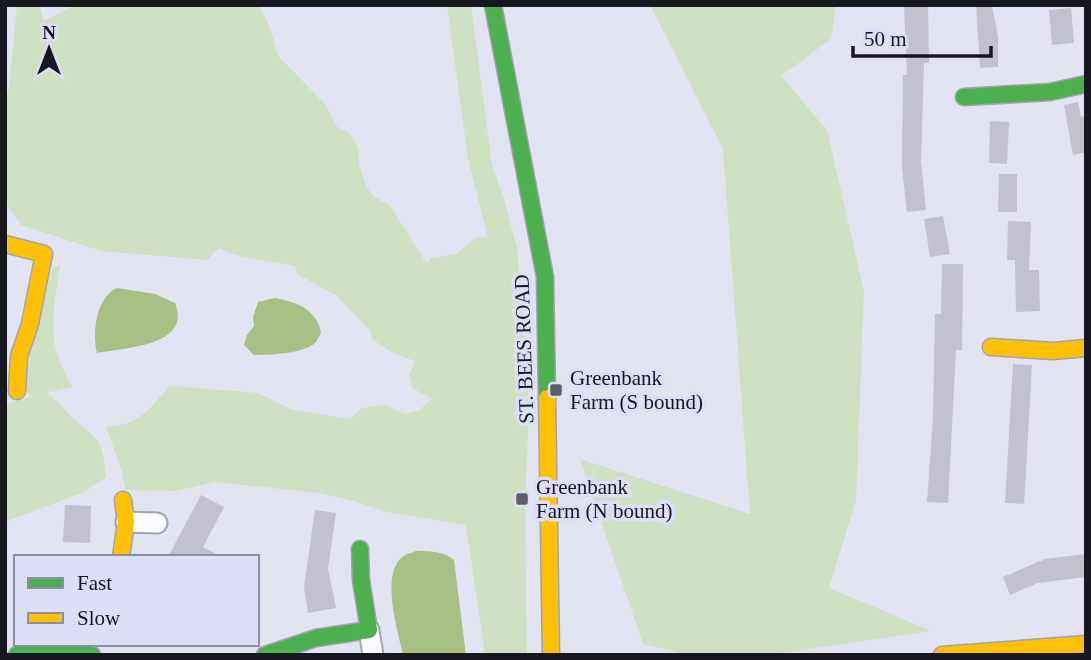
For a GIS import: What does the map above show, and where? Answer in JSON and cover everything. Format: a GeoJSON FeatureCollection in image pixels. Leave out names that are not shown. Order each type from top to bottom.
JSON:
{"type":"FeatureCollection","features":[{"type":"Feature","properties":{"kind":"street","name":"ST. BEES ROAD"},"geometry":{"type":"LineString","coordinates":[[493,5],[545,276],[551,655]]}},
{"type":"Feature","properties":{"kind":"street"},"geometry":{"type":"LineString","coordinates":[[964,97],[1050,92],[1086,84]]}},
{"type":"Feature","properties":{"kind":"street"},"geometry":{"type":"LineString","coordinates":[[5,244],[44,254],[30,324],[19,355],[17,391]]}},
{"type":"Feature","properties":{"kind":"street"},"geometry":{"type":"LineString","coordinates":[[991,347],[1053,351],[1086,348]]}},
{"type":"Feature","properties":{"kind":"street"},"geometry":{"type":"LineString","coordinates":[[121,555],[126,522],[123,500]]}},
{"type":"Feature","properties":{"kind":"street"},"geometry":{"type":"LineString","coordinates":[[126,522],[157,523]]}},
{"type":"Feature","properties":{"kind":"street"},"geometry":{"type":"LineString","coordinates":[[360,549],[361,580],[373,655]]}},
{"type":"Feature","properties":{"kind":"street"},"geometry":{"type":"LineString","coordinates":[[265,655],[291,644],[344,632],[369,630]]}},
{"type":"Feature","properties":{"kind":"street"},"geometry":{"type":"LineString","coordinates":[[942,655],[1086,644]]}},
{"type":"Feature","properties":{"kind":"street"},"geometry":{"type":"LineString","coordinates":[[17,655],[62,650],[94,655]]}},
{"type":"Feature","properties":{"kind":"shaded area"},"geometry":{"type":"Polygon","coordinates":[[[17,5],[39,5],[44,21],[75,5],[259,5],[270,27],[278,56],[325,104],[337,127],[349,133],[359,149],[359,164],[366,186],[373,196],[390,206],[427,264],[431,258],[456,254],[477,237],[488,238],[468,159],[447,5],[471,5],[492,165],[517,248],[526,345],[529,412],[525,506],[527,655],[485,655],[466,525],[386,512],[318,493],[216,482],[175,491],[126,490],[106,427],[136,419],[170,386],[258,393],[293,410],[350,419],[362,408],[386,405],[405,414],[418,411],[433,398],[413,389],[409,375],[415,361],[393,353],[373,340],[368,328],[336,295],[297,274],[295,266],[234,255],[219,248],[207,260],[101,251],[21,225],[5,202],[5,96],[9,89],[17,5]]]}},
{"type":"Feature","properties":{"kind":"shaded area"},"geometry":{"type":"Polygon","coordinates":[[[650,5],[836,5],[831,39],[781,76],[827,130],[864,291],[856,500],[829,588],[931,631],[768,655],[690,655],[643,644],[580,459],[750,514],[723,149],[650,5]]]}},
{"type":"Feature","properties":{"kind":"shaded area"},"geometry":{"type":"Polygon","coordinates":[[[60,265],[53,314],[54,342],[73,387],[46,393],[96,439],[102,449],[106,477],[84,492],[5,522],[5,404],[34,396],[28,396],[24,375],[53,267],[60,265]]]}},
{"type":"Feature","properties":{"kind":"shaded area"},"geometry":{"type":"Polygon","coordinates":[[[117,288],[155,294],[175,303],[178,317],[174,328],[153,342],[97,353],[97,316],[104,299],[117,288]]]}},
{"type":"Feature","properties":{"kind":"shaded area"},"geometry":{"type":"Polygon","coordinates":[[[275,298],[298,304],[310,312],[321,333],[316,342],[304,349],[254,355],[244,345],[254,326],[253,317],[258,302],[275,298]]]}},
{"type":"Feature","properties":{"kind":"shaded area"},"geometry":{"type":"Polygon","coordinates":[[[416,551],[441,553],[454,560],[466,655],[403,655],[395,619],[392,577],[401,558],[416,551]]]}},
{"type":"Feature","properties":{"kind":"building"},"geometry":{"type":"Polygon","coordinates":[[[904,5],[928,5],[929,63],[924,63],[921,161],[926,210],[907,212],[902,168],[903,75],[907,75],[904,5]]]}},
{"type":"Feature","properties":{"kind":"building"},"geometry":{"type":"Polygon","coordinates":[[[976,5],[992,5],[998,37],[998,67],[980,68],[976,5]]]}},
{"type":"Feature","properties":{"kind":"building"},"geometry":{"type":"Polygon","coordinates":[[[1071,8],[1074,43],[1052,45],[1049,10],[1071,8]]]}},
{"type":"Feature","properties":{"kind":"building"},"geometry":{"type":"Polygon","coordinates":[[[1078,102],[1081,117],[1086,116],[1086,152],[1073,155],[1064,105],[1078,102]]]}},
{"type":"Feature","properties":{"kind":"building"},"geometry":{"type":"Polygon","coordinates":[[[990,121],[1009,122],[1007,164],[989,163],[990,121]]]}},
{"type":"Feature","properties":{"kind":"building"},"geometry":{"type":"Polygon","coordinates":[[[999,174],[1017,174],[1017,212],[998,212],[999,174]]]}},
{"type":"Feature","properties":{"kind":"building"},"geometry":{"type":"Polygon","coordinates":[[[943,216],[950,254],[930,257],[924,219],[943,216]]]}},
{"type":"Feature","properties":{"kind":"building"},"geometry":{"type":"Polygon","coordinates":[[[1008,221],[1031,222],[1029,270],[1039,270],[1040,311],[1016,312],[1015,260],[1007,260],[1008,221]]]}},
{"type":"Feature","properties":{"kind":"building"},"geometry":{"type":"Polygon","coordinates":[[[942,264],[963,264],[962,350],[956,350],[948,503],[927,502],[933,416],[935,314],[941,314],[942,264]]]}},
{"type":"Feature","properties":{"kind":"building"},"geometry":{"type":"Polygon","coordinates":[[[1013,364],[1032,365],[1024,504],[1005,503],[1013,364]]]}},
{"type":"Feature","properties":{"kind":"building"},"geometry":{"type":"Polygon","coordinates":[[[201,495],[224,507],[203,547],[218,555],[169,555],[201,495]]]}},
{"type":"Feature","properties":{"kind":"building"},"geometry":{"type":"Polygon","coordinates":[[[65,505],[91,506],[90,543],[63,542],[65,505]]]}},
{"type":"Feature","properties":{"kind":"building"},"geometry":{"type":"Polygon","coordinates":[[[315,510],[336,513],[328,568],[336,608],[308,613],[304,587],[315,510]]]}},
{"type":"Feature","properties":{"kind":"building"},"geometry":{"type":"Polygon","coordinates":[[[1086,554],[1086,577],[1038,583],[1010,595],[1003,577],[1045,559],[1086,554]]]}},
{"type":"Feature","properties":{"kind":"traffic: fast"},"geometry":{"type":"LineString","coordinates":[[493,5],[545,277],[547,398]]}},
{"type":"Feature","properties":{"kind":"traffic: fast"},"geometry":{"type":"LineString","coordinates":[[964,97],[1050,92],[1086,84]]}},
{"type":"Feature","properties":{"kind":"traffic: fast"},"geometry":{"type":"LineString","coordinates":[[265,655],[316,638],[369,630],[361,580],[360,549]]}},
{"type":"Feature","properties":{"kind":"traffic: fast"},"geometry":{"type":"LineString","coordinates":[[17,655],[64,651],[92,655]]}},
{"type":"Feature","properties":{"kind":"traffic: slow"},"geometry":{"type":"LineString","coordinates":[[5,244],[44,254],[30,324],[19,356],[17,391]]}},
{"type":"Feature","properties":{"kind":"traffic: slow"},"geometry":{"type":"LineString","coordinates":[[991,347],[1053,351],[1086,348]]}},
{"type":"Feature","properties":{"kind":"traffic: slow"},"geometry":{"type":"LineString","coordinates":[[547,398],[551,655]]}},
{"type":"Feature","properties":{"kind":"traffic: slow"},"geometry":{"type":"LineString","coordinates":[[121,555],[126,522],[123,500]]}},
{"type":"Feature","properties":{"kind":"traffic: slow"},"geometry":{"type":"LineString","coordinates":[[942,655],[1086,644]]}},
{"type":"Feature","properties":{"kind":"place","name":"Greenbank Farm (S bound)"},"geometry":{"type":"Point","coordinates":[556,390]}},
{"type":"Feature","properties":{"kind":"place","name":"Greenbank Farm (N bound)"},"geometry":{"type":"Point","coordinates":[522,499]}}]}
